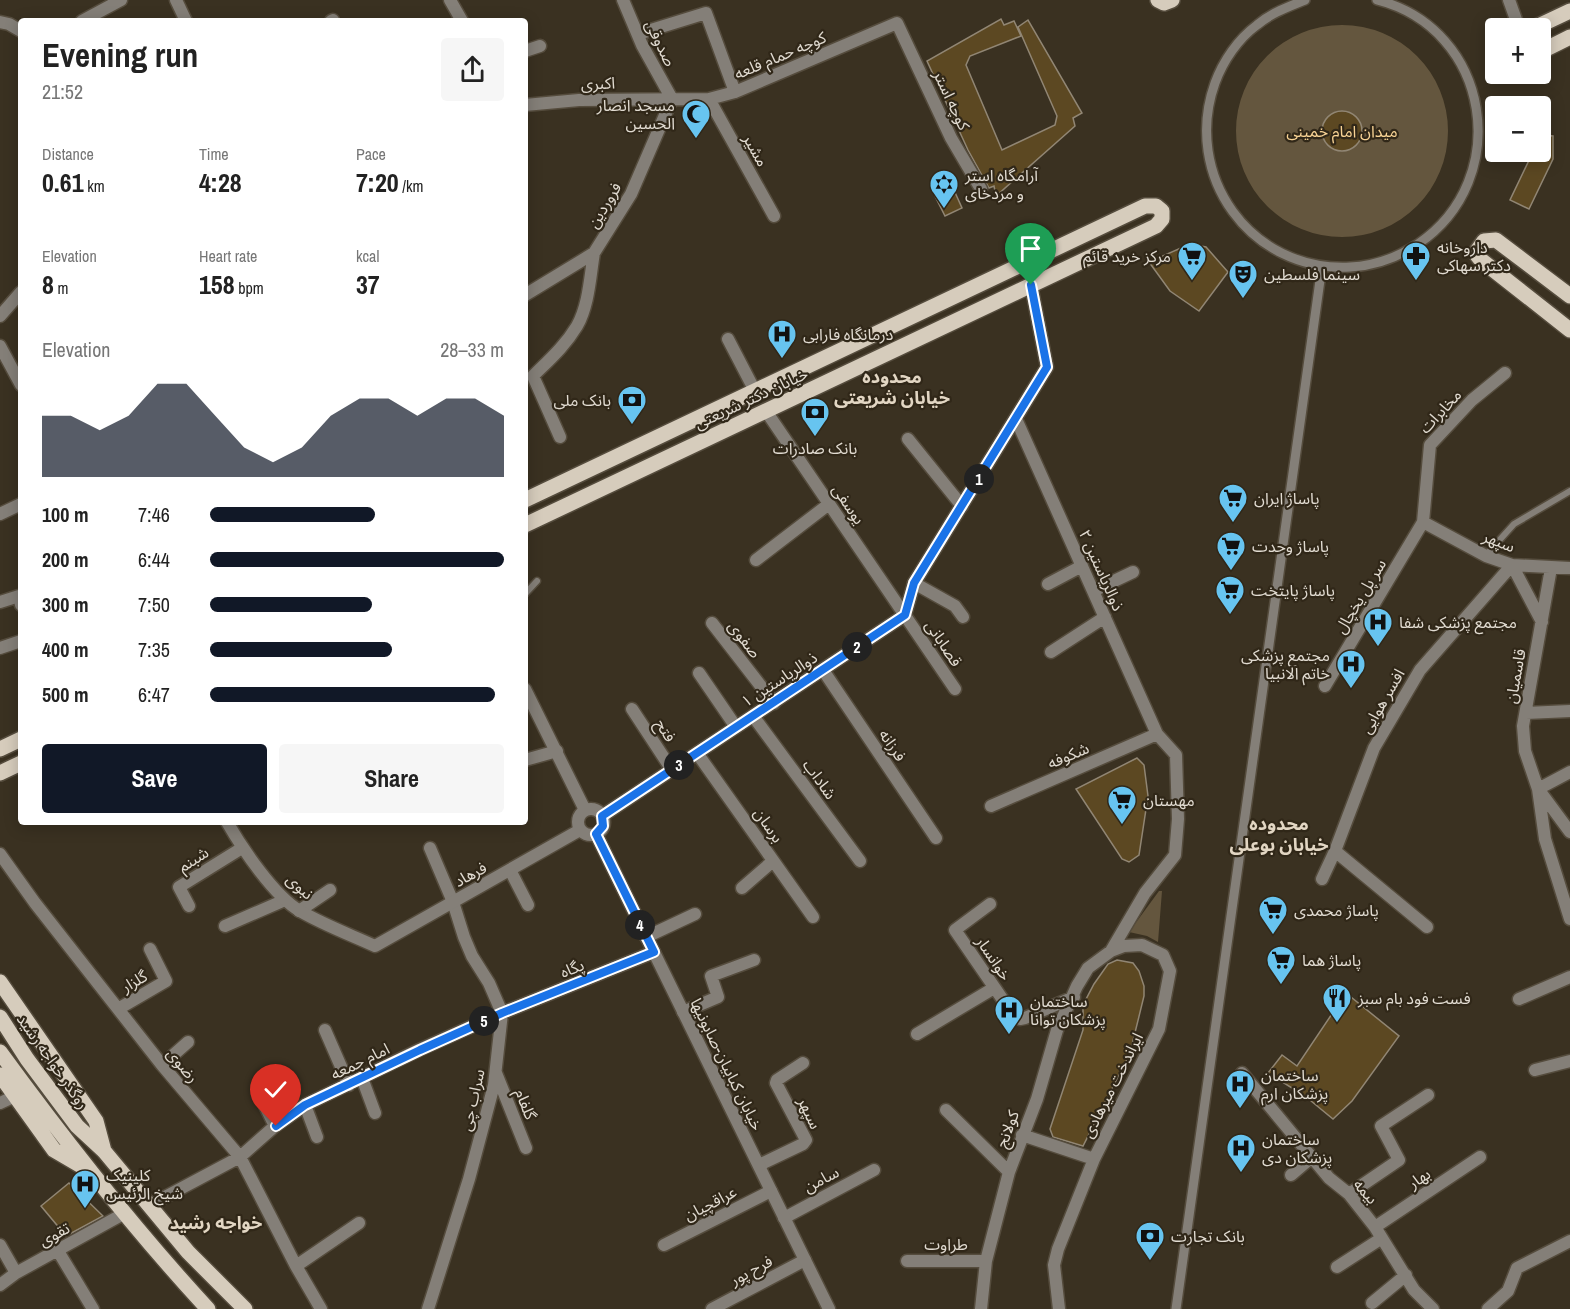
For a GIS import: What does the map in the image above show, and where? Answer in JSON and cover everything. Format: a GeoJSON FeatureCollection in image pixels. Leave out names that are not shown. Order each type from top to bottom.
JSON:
{"type":"FeatureCollection","features":[{"type":"Feature","properties":{"kind":"main road"},"geometry":{"type":"LineString","coordinates":[[1158,0],[1164,3],[1173,0]]}},
{"type":"Feature","properties":{"kind":"main road"},"geometry":{"type":"LineString","coordinates":[[1551,20],[1570,11]]}},
{"type":"Feature","properties":{"kind":"main road"},"geometry":{"type":"LineString","coordinates":[[1551,46],[1570,37]]}},
{"type":"Feature","properties":{"kind":"main road","name":"خیابان دکتر شریعتی"},"geometry":{"type":"LineString","coordinates":[[528,499],[1145,206],[1156,206],[1162,211],[1162,219],[1156,226],[528,524]]}},
{"type":"Feature","properties":{"kind":"main road"},"geometry":{"type":"LineString","coordinates":[[1570,296],[1496,240],[1489,239],[1479,245],[1477,255],[1488,266],[1570,330]]}},
{"type":"Feature","properties":{"kind":"main road"},"geometry":{"type":"LineString","coordinates":[[989,280],[1000,300]]}},
{"type":"Feature","properties":{"kind":"main road"},"geometry":{"type":"LineString","coordinates":[[0,749],[18,740]]}},
{"type":"Feature","properties":{"kind":"main road"},"geometry":{"type":"LineString","coordinates":[[0,773],[18,764]]}},
{"type":"Feature","properties":{"kind":"main road"},"geometry":{"type":"LineString","coordinates":[[0,982],[96,1121],[104,1151]]}},
{"type":"Feature","properties":{"kind":"main road","name":"روگذر خواجه رشید"},"geometry":{"type":"LineString","coordinates":[[0,1017],[27,1059],[77,1126],[104,1151],[188,1252],[245,1309]]}},
{"type":"Feature","properties":{"kind":"main road"},"geometry":{"type":"LineString","coordinates":[[0,1052],[89,1170],[208,1309]]}},
{"type":"Feature","properties":{"kind":"main road"},"geometry":{"type":"LineString","coordinates":[[0,1075],[54,1150],[89,1170]]}},
{"type":"Feature","properties":{"kind":"street"},"geometry":{"type":"LineString","coordinates":[[86,18],[104,4],[121,0]]}},
{"type":"Feature","properties":{"kind":"street"},"geometry":{"type":"LineString","coordinates":[[176,0],[185,18]]}},
{"type":"Feature","properties":{"kind":"street"},"geometry":{"type":"LineString","coordinates":[[450,0],[460,18]]}},
{"type":"Feature","properties":{"kind":"street","name":"صدوقی"},"geometry":{"type":"LineString","coordinates":[[623,0],[672,99]]}},
{"type":"Feature","properties":{"kind":"street"},"geometry":{"type":"LineString","coordinates":[[1305,0],[1279,10],[1256,25],[1236,45],[1219,71],[1209,99],[1205,129],[1208,159],[1217,187],[1232,211],[1250,231],[1271,248],[1295,259],[1322,266],[1351,267],[1379,262],[1406,251],[1431,235],[1450,216],[1466,189],[1476,161],[1479,131],[1476,102],[1466,74],[1452,50],[1434,30],[1413,14],[1377,0]]}},
{"type":"Feature","properties":{"kind":"street"},"geometry":{"type":"LineString","coordinates":[[1509,0],[1515,18]]}},
{"type":"Feature","properties":{"kind":"street"},"geometry":{"type":"LineString","coordinates":[[638,34],[706,13],[735,92]]}},
{"type":"Feature","properties":{"kind":"street"},"geometry":{"type":"LineString","coordinates":[[0,22],[18,29]]}},
{"type":"Feature","properties":{"kind":"street","name":"کوچه حمام قلعه"},"geometry":{"type":"LineString","coordinates":[[672,99],[709,99],[735,92],[897,23]]}},
{"type":"Feature","properties":{"kind":"street","name":"کوچه استر"},"geometry":{"type":"LineString","coordinates":[[897,23],[951,138],[981,189]]}},
{"type":"Feature","properties":{"kind":"street"},"geometry":{"type":"LineString","coordinates":[[528,50],[540,46]]}},
{"type":"Feature","properties":{"kind":"street","name":"اکبری"},"geometry":{"type":"LineString","coordinates":[[528,105],[579,100],[672,99]]}},
{"type":"Feature","properties":{"kind":"street","name":"فروردین"},"geometry":{"type":"LineString","coordinates":[[528,293],[594,253],[631,194],[672,99]]}},
{"type":"Feature","properties":{"kind":"street","name":"مشیر"},"geometry":{"type":"LineString","coordinates":[[709,99],[774,216]]}},
{"type":"Feature","properties":{"kind":"street"},"geometry":{"type":"LineString","coordinates":[[560,437],[533,376],[560,350],[578,324],[587,297],[594,253]]}},
{"type":"Feature","properties":{"kind":"street"},"geometry":{"type":"LineString","coordinates":[[1176,1309],[1322,266]]}},
{"type":"Feature","properties":{"kind":"street"},"geometry":{"type":"LineString","coordinates":[[905,615],[914,583],[1047,367],[1031,285]]}},
{"type":"Feature","properties":{"kind":"street"},"geometry":{"type":"LineString","coordinates":[[0,316],[18,295]]}},
{"type":"Feature","properties":{"kind":"street"},"geometry":{"type":"LineString","coordinates":[[728,339],[755,392]]}},
{"type":"Feature","properties":{"kind":"street"},"geometry":{"type":"LineString","coordinates":[[0,346],[18,379]]}},
{"type":"Feature","properties":{"kind":"street","name":"مخابرات"},"geometry":{"type":"LineString","coordinates":[[1423,522],[1430,445],[1472,400],[1505,373]]}},
{"type":"Feature","properties":{"kind":"street","name":"یوسفی"},"geometry":{"type":"LineString","coordinates":[[766,411],[905,615]]}},
{"type":"Feature","properties":{"kind":"street","name":"ذوالریاستین ۲"},"geometry":{"type":"LineString","coordinates":[[1016,419],[1157,734]]}},
{"type":"Feature","properties":{"kind":"street"},"geometry":{"type":"LineString","coordinates":[[908,439],[962,506]]}},
{"type":"Feature","properties":{"kind":"street"},"geometry":{"type":"LineString","coordinates":[[756,560],[829,504]]}},
{"type":"Feature","properties":{"kind":"street"},"geometry":{"type":"LineString","coordinates":[[0,514],[18,505]]}},
{"type":"Feature","properties":{"kind":"street","name":"سپهر"},"geometry":{"type":"LineString","coordinates":[[1423,522],[1486,556],[1512,565],[1570,568]]}},
{"type":"Feature","properties":{"kind":"street","name":"سر پل یخچال"},"geometry":{"type":"LineString","coordinates":[[1325,686],[1423,522]]}},
{"type":"Feature","properties":{"kind":"street"},"geometry":{"type":"LineString","coordinates":[[1512,565],[1542,622]]}},
{"type":"Feature","properties":{"kind":"street","name":"افسر هوایی"},"geometry":{"type":"LineString","coordinates":[[1322,879],[1374,748],[1420,670],[1512,565]]}},
{"type":"Feature","properties":{"kind":"street"},"geometry":{"type":"LineString","coordinates":[[1047,584],[1082,566]]}},
{"type":"Feature","properties":{"kind":"street","name":"قاسمیان"},"geometry":{"type":"LineString","coordinates":[[1538,789],[1525,751],[1523,726],[1551,568]]}},
{"type":"Feature","properties":{"kind":"street"},"geometry":{"type":"LineString","coordinates":[[1093,591],[1133,572]]}},
{"type":"Feature","properties":{"kind":"street"},"geometry":{"type":"LineString","coordinates":[[914,583],[955,606],[963,617]]}},
{"type":"Feature","properties":{"kind":"street"},"geometry":{"type":"LineString","coordinates":[[0,602],[18,596]]}},
{"type":"Feature","properties":{"kind":"street","name":"ذوالریاستین ۱"},"geometry":{"type":"LineString","coordinates":[[602,816],[905,615]]}},
{"type":"Feature","properties":{"kind":"street","name":"قصابانی"},"geometry":{"type":"LineString","coordinates":[[905,615],[955,690]]}},
{"type":"Feature","properties":{"kind":"street"},"geometry":{"type":"LineString","coordinates":[[1051,652],[1105,617]]}},
{"type":"Feature","properties":{"kind":"street","name":"صفوی"},"geometry":{"type":"LineString","coordinates":[[712,623],[774,703]]}},
{"type":"Feature","properties":{"kind":"street"},"geometry":{"type":"LineString","coordinates":[[0,648],[18,642]]}},
{"type":"Feature","properties":{"kind":"street","name":"فرزانه"},"geometry":{"type":"LineString","coordinates":[[823,670],[936,838]]}},
{"type":"Feature","properties":{"kind":"street"},"geometry":{"type":"LineString","coordinates":[[699,673],[736,728]]}},
{"type":"Feature","properties":{"kind":"street"},"geometry":{"type":"LineString","coordinates":[[528,695],[585,810]]}},
{"type":"Feature","properties":{"kind":"street","name":"فتح"},"geometry":{"type":"LineString","coordinates":[[632,709],[672,770]]}},
{"type":"Feature","properties":{"kind":"street"},"geometry":{"type":"LineString","coordinates":[[1526,713],[1570,711]]}},
{"type":"Feature","properties":{"kind":"street","name":"شاداب"},"geometry":{"type":"LineString","coordinates":[[753,716],[860,861]]}},
{"type":"Feature","properties":{"kind":"street"},"geometry":{"type":"LineString","coordinates":[[1111,951],[1145,893],[1175,855],[1178,819],[1176,754],[1157,734]]}},
{"type":"Feature","properties":{"kind":"street","name":"شکوفه"},"geometry":{"type":"LineString","coordinates":[[992,806],[1157,734]]}},
{"type":"Feature","properties":{"kind":"street"},"geometry":{"type":"LineString","coordinates":[[528,759],[557,751]]}},
{"type":"Feature","properties":{"kind":"street","name":"برسان"},"geometry":{"type":"LineString","coordinates":[[698,753],[813,917]]}},
{"type":"Feature","properties":{"kind":"street"},"geometry":{"type":"LineString","coordinates":[[1538,789],[1570,772]]}},
{"type":"Feature","properties":{"kind":"street"},"geometry":{"type":"LineString","coordinates":[[1538,789],[1570,832]]}},
{"type":"Feature","properties":{"kind":"street"},"geometry":{"type":"LineString","coordinates":[[1538,789],[1545,839],[1570,919]]}},
{"type":"Feature","properties":{"kind":"street"},"geometry":{"type":"LineString","coordinates":[[585,810],[596,810],[602,816],[603,826],[596,834],[587,835],[580,830],[578,817],[585,810]]}},
{"type":"Feature","properties":{"kind":"street","name":"نبوی"},"geometry":{"type":"LineString","coordinates":[[229,825],[242,848],[285,900],[299,910],[375,946]]}},
{"type":"Feature","properties":{"kind":"street","name":"فرهاد"},"geometry":{"type":"LineString","coordinates":[[375,946],[580,830]]}},
{"type":"Feature","properties":{"kind":"street","name":"خیابان کبابیان-صابونیها"},"geometry":{"type":"LineString","coordinates":[[596,834],[829,1309]]}},
{"type":"Feature","properties":{"kind":"street","name":"شبنم"},"geometry":{"type":"LineString","coordinates":[[189,906],[179,887],[242,848]]}},
{"type":"Feature","properties":{"kind":"street","name":"سراب چی"},"geometry":{"type":"LineString","coordinates":[[428,1309],[470,1179],[494,1085],[502,1013],[489,983],[472,956],[453,902],[430,848]]}},
{"type":"Feature","properties":{"kind":"street"},"geometry":{"type":"LineString","coordinates":[[1335,851],[1427,927]]}},
{"type":"Feature","properties":{"kind":"street","name":"رضوی"},"geometry":{"type":"LineString","coordinates":[[0,854],[35,903],[162,1065],[240,1157],[296,1266],[321,1309]]}},
{"type":"Feature","properties":{"kind":"street"},"geometry":{"type":"LineString","coordinates":[[742,888],[773,861]]}},
{"type":"Feature","properties":{"kind":"street"},"geometry":{"type":"LineString","coordinates":[[510,870],[528,905]]}},
{"type":"Feature","properties":{"kind":"street"},"geometry":{"type":"LineString","coordinates":[[1558,882],[1570,875]]}},
{"type":"Feature","properties":{"kind":"street"},"geometry":{"type":"LineString","coordinates":[[299,910],[330,890]]}},
{"type":"Feature","properties":{"kind":"street"},"geometry":{"type":"LineString","coordinates":[[225,926],[285,900]]}},
{"type":"Feature","properties":{"kind":"street","name":"خوانسار"},"geometry":{"type":"LineString","coordinates":[[990,904],[955,930],[1014,1017],[1020,1019],[1074,997]]}},
{"type":"Feature","properties":{"kind":"street"},"geometry":{"type":"LineString","coordinates":[[646,937],[695,914]]}},
{"type":"Feature","properties":{"kind":"street","name":"ایراندخت میرهادی"},"geometry":{"type":"LineString","coordinates":[[1059,1309],[1054,1265],[1058,1249],[1094,1159],[1159,1029],[1170,971],[1164,955],[1142,945],[1124,946],[1111,951],[1088,968]]}},
{"type":"Feature","properties":{"kind":"street","name":"گلزار"},"geometry":{"type":"LineString","coordinates":[[118,1009],[166,981],[150,949]]}},
{"type":"Feature","properties":{"kind":"street","name":"پگاه"},"geometry":{"type":"LineString","coordinates":[[502,1013],[654,952]]}},
{"type":"Feature","properties":{"kind":"street"},"geometry":{"type":"LineString","coordinates":[[683,1012],[718,997],[711,976],[754,960]]}},
{"type":"Feature","properties":{"kind":"street","name":"کولانج"},"geometry":{"type":"LineString","coordinates":[[981,1309],[986,1261],[1009,1172],[1044,1078],[1057,1030],[1088,968]]}},
{"type":"Feature","properties":{"kind":"street"},"geometry":{"type":"LineString","coordinates":[[1519,999],[1570,976]]}},
{"type":"Feature","properties":{"kind":"street"},"geometry":{"type":"LineString","coordinates":[[917,1034],[994,988]]}},
{"type":"Feature","properties":{"kind":"street","name":"امام جمعه"},"geometry":{"type":"LineString","coordinates":[[148,1206],[240,1157],[305,1105],[502,1013]]}},
{"type":"Feature","properties":{"kind":"street"},"geometry":{"type":"LineString","coordinates":[[325,1030],[349,1085]]}},
{"type":"Feature","properties":{"kind":"street"},"geometry":{"type":"LineString","coordinates":[[162,1065],[188,1042]]}},
{"type":"Feature","properties":{"kind":"street"},"geometry":{"type":"LineString","coordinates":[[1534,1070],[1570,1061]]}},
{"type":"Feature","properties":{"kind":"street","name":"سپهر"},"geometry":{"type":"LineString","coordinates":[[759,1165],[803,1144],[806,1140],[776,1083],[777,1080],[803,1063]]}},
{"type":"Feature","properties":{"kind":"street","name":"گلفام"},"geometry":{"type":"LineString","coordinates":[[496,1072],[526,1148]]}},
{"type":"Feature","properties":{"kind":"street","name":"بیمه"},"geometry":{"type":"LineString","coordinates":[[1242,1073],[1329,1178],[1349,1194],[1375,1227],[1414,1290],[1433,1309]]}},
{"type":"Feature","properties":{"kind":"street"},"geometry":{"type":"LineString","coordinates":[[362,1078],[375,1113]]}},
{"type":"Feature","properties":{"kind":"street"},"geometry":{"type":"LineString","coordinates":[[1349,1194],[1399,1160],[1381,1126],[1428,1095]]}},
{"type":"Feature","properties":{"kind":"street"},"geometry":{"type":"LineString","coordinates":[[0,1103],[15,1096]]}},
{"type":"Feature","properties":{"kind":"street"},"geometry":{"type":"LineString","coordinates":[[305,1105],[317,1137]]}},
{"type":"Feature","properties":{"kind":"street"},"geometry":{"type":"LineString","coordinates":[[265,1106],[276,1126]]}},
{"type":"Feature","properties":{"kind":"street"},"geometry":{"type":"LineString","coordinates":[[946,1110],[1009,1172]]}},
{"type":"Feature","properties":{"kind":"street"},"geometry":{"type":"LineString","coordinates":[[1022,1135],[1094,1159]]}},
{"type":"Feature","properties":{"kind":"street"},"geometry":{"type":"LineString","coordinates":[[1291,1175],[1312,1157]]}},
{"type":"Feature","properties":{"kind":"street","name":"بهار"},"geometry":{"type":"LineString","coordinates":[[1375,1227],[1480,1157]]}},
{"type":"Feature","properties":{"kind":"street","name":"سامن"},"geometry":{"type":"LineString","coordinates":[[784,1218],[874,1170]]}},
{"type":"Feature","properties":{"kind":"street","name":"عراقچیان"},"geometry":{"type":"LineString","coordinates":[[664,1245],[771,1191]]}},
{"type":"Feature","properties":{"kind":"street","name":"تقوی"},"geometry":{"type":"LineString","coordinates":[[0,1285],[16,1273],[125,1213]]}},
{"type":"Feature","properties":{"kind":"street"},"geometry":{"type":"LineString","coordinates":[[296,1266],[359,1223]]}},
{"type":"Feature","properties":{"kind":"street"},"geometry":{"type":"LineString","coordinates":[[1337,1267],[1382,1238]]}},
{"type":"Feature","properties":{"kind":"street"},"geometry":{"type":"LineString","coordinates":[[1488,1309],[1508,1291],[1517,1268],[1570,1241]]}},
{"type":"Feature","properties":{"kind":"street"},"geometry":{"type":"LineString","coordinates":[[0,1245],[16,1273]]}},
{"type":"Feature","properties":{"kind":"street"},"geometry":{"type":"LineString","coordinates":[[58,1251],[93,1309]]}},
{"type":"Feature","properties":{"kind":"street","name":"فرح پور"},"geometry":{"type":"LineString","coordinates":[[712,1309],[805,1260]]}},
{"type":"Feature","properties":{"kind":"street","name":"طراوت"},"geometry":{"type":"LineString","coordinates":[[907,1261],[986,1261]]}},
{"type":"Feature","properties":{"kind":"street"},"geometry":{"type":"LineString","coordinates":[[1372,1303],[1406,1275]]}},
{"type":"Feature","properties":{"kind":"lane"},"geometry":{"type":"LineString","coordinates":[[1486,556],[1514,524],[1570,491]]}},
{"type":"Feature","properties":{"kind":"lane"},"geometry":{"type":"LineString","coordinates":[[528,591],[537,581]]}},
{"type":"Feature","properties":{"kind":"green space","name":"میدان امام خمینی"},"geometry":{"type":"Polygon","coordinates":[[[1332,25],[1352,25],[1373,29],[1392,37],[1417,56],[1430,72],[1440,90],[1446,110],[1448,131],[1446,152],[1440,172],[1430,190],[1417,206],[1392,225],[1373,233],[1352,237],[1332,237],[1311,233],[1292,225],[1260,198],[1248,181],[1240,162],[1236,141],[1236,121],[1240,100],[1248,81],[1275,49],[1292,37],[1311,29],[1332,25]]]}},
{"type":"Feature","properties":{"kind":"green space"},"geometry":{"type":"Polygon","coordinates":[[[1159,891],[1162,891],[1158,942],[1147,936],[1129,932],[1159,891]]]}},
{"type":"Feature","properties":{"kind":"building"},"geometry":{"type":"Polygon","coordinates":[[[1001,19],[1004,25],[1014,21],[1021,36],[970,56],[966,65],[1002,150],[1055,125],[1057,116],[1018,27],[1028,20],[1082,113],[1073,118],[1075,126],[996,196],[994,186],[989,188],[968,150],[927,61],[1001,19]]]}},
{"type":"Feature","properties":{"kind":"building"},"geometry":{"type":"Polygon","coordinates":[[[1342,111],[1350,112],[1356,117],[1361,123],[1361,139],[1356,145],[1350,150],[1342,151],[1334,150],[1328,145],[1323,139],[1322,131],[1323,123],[1328,117],[1334,112],[1342,111]]]}},
{"type":"Feature","properties":{"kind":"building"},"geometry":{"type":"Polygon","coordinates":[[[1551,136],[1553,136],[1553,159],[1529,209],[1510,200],[1528,162],[1551,162],[1551,136]]]}},
{"type":"Feature","properties":{"kind":"building","name":"آرامگاه استر و مردخای"},"geometry":{"type":"Polygon","coordinates":[[[953,188],[962,208],[945,216],[935,196],[953,188]]]}},
{"type":"Feature","properties":{"kind":"building","name":"مرکز خرید قائم"},"geometry":{"type":"Polygon","coordinates":[[[1190,244],[1206,247],[1228,272],[1199,311],[1170,291],[1149,262],[1190,244]]]}},
{"type":"Feature","properties":{"kind":"building","name":"مهستان"},"geometry":{"type":"Polygon","coordinates":[[[1137,758],[1144,765],[1148,796],[1139,855],[1129,862],[1122,859],[1076,789],[1137,758]]]}},
{"type":"Feature","properties":{"kind":"building"},"geometry":{"type":"Polygon","coordinates":[[[1117,960],[1133,963],[1139,971],[1144,986],[1144,996],[1130,1053],[1083,1146],[1053,1137],[1050,1129],[1083,1030],[1083,1005],[1108,964],[1117,960]]]}},
{"type":"Feature","properties":{"kind":"building"},"geometry":{"type":"Polygon","coordinates":[[[1346,993],[1399,1036],[1352,1101],[1333,1119],[1305,1096],[1268,1073],[1282,1055],[1297,1066],[1346,993]]]}},
{"type":"Feature","properties":{"kind":"building"},"geometry":{"type":"Polygon","coordinates":[[[69,1183],[103,1216],[66,1236],[41,1206],[69,1183]]]}},
{"type":"Feature","properties":{"kind":"place","name":"مسجد انصار الحسین"},"geometry":{"type":"Point","coordinates":[696,140]}},
{"type":"Feature","properties":{"kind":"place","name":"آرامگاه استر و مردخای"},"geometry":{"type":"Point","coordinates":[944,210]}},
{"type":"Feature","properties":{"kind":"place","name":"مرکز خرید قائم"},"geometry":{"type":"Point","coordinates":[1192,282]}},
{"type":"Feature","properties":{"kind":"place","name":"داروخانه دکتر سهاکی"},"geometry":{"type":"Point","coordinates":[1416,282]}},
{"type":"Feature","properties":{"kind":"place","name":"سینما فلسطین"},"geometry":{"type":"Point","coordinates":[1243,300]}},
{"type":"Feature","properties":{"kind":"place","name":"درمانگاه فارابی"},"geometry":{"type":"Point","coordinates":[782,360]}},
{"type":"Feature","properties":{"kind":"place","name":"بانک ملی"},"geometry":{"type":"Point","coordinates":[632,426]}},
{"type":"Feature","properties":{"kind":"place","name":"بانک صادرات"},"geometry":{"type":"Point","coordinates":[815,438]}},
{"type":"Feature","properties":{"kind":"place","name":"پاساژ ایران"},"geometry":{"type":"Point","coordinates":[1233,524]}},
{"type":"Feature","properties":{"kind":"place","name":"پاساژ وحدت"},"geometry":{"type":"Point","coordinates":[1231,572]}},
{"type":"Feature","properties":{"kind":"place","name":"پاساژ پایتخت"},"geometry":{"type":"Point","coordinates":[1230,616]}},
{"type":"Feature","properties":{"kind":"place","name":"مجتمع پزشکی شفا"},"geometry":{"type":"Point","coordinates":[1378,648]}},
{"type":"Feature","properties":{"kind":"place","name":"مجتمع پزشکی خاتم الانبیا"},"geometry":{"type":"Point","coordinates":[1351,690]}},
{"type":"Feature","properties":{"kind":"place","name":"مهستان"},"geometry":{"type":"Point","coordinates":[1122,826]}},
{"type":"Feature","properties":{"kind":"place","name":"پاساژ محمدی"},"geometry":{"type":"Point","coordinates":[1273,936]}},
{"type":"Feature","properties":{"kind":"place","name":"پاساژ هما"},"geometry":{"type":"Point","coordinates":[1281,986]}},
{"type":"Feature","properties":{"kind":"place","name":"فست فود بام سبز"},"geometry":{"type":"Point","coordinates":[1337,1024]}},
{"type":"Feature","properties":{"kind":"place","name":"ساختمان پزشکان توانا"},"geometry":{"type":"Point","coordinates":[1009,1036]}},
{"type":"Feature","properties":{"kind":"place","name":"ساختمان پزشکان ارم"},"geometry":{"type":"Point","coordinates":[1240,1110]}},
{"type":"Feature","properties":{"kind":"place","name":"ساختمان پزشکان دی"},"geometry":{"type":"Point","coordinates":[1241,1174]}},
{"type":"Feature","properties":{"kind":"place","name":"کلینیک شیخ الرئیس"},"geometry":{"type":"Point","coordinates":[85,1210]}},
{"type":"Feature","properties":{"kind":"place","name":"بانک تجارت"},"geometry":{"type":"Point","coordinates":[1150,1262]}},
{"type":"Feature","properties":{"kind":"district","name":"محدوده خیابان شریعتی"},"geometry":{"type":"Point","coordinates":[892,388]}},
{"type":"Feature","properties":{"kind":"district","name":"محدوده خیابان بوعلی"},"geometry":{"type":"Point","coordinates":[1279,834]}},
{"type":"Feature","properties":{"kind":"district","name":"خواجه رشید"},"geometry":{"type":"Point","coordinates":[216,1223]}},
{"type":"Feature","properties":{"kind":"route"},"geometry":{"type":"LineString","coordinates":[[276,1126],[305,1105],[420,1050],[502,1013],[654,952],[596,834],[603,826],[602,816],[905,615],[914,583],[1047,367],[1031,285]]}}]}
